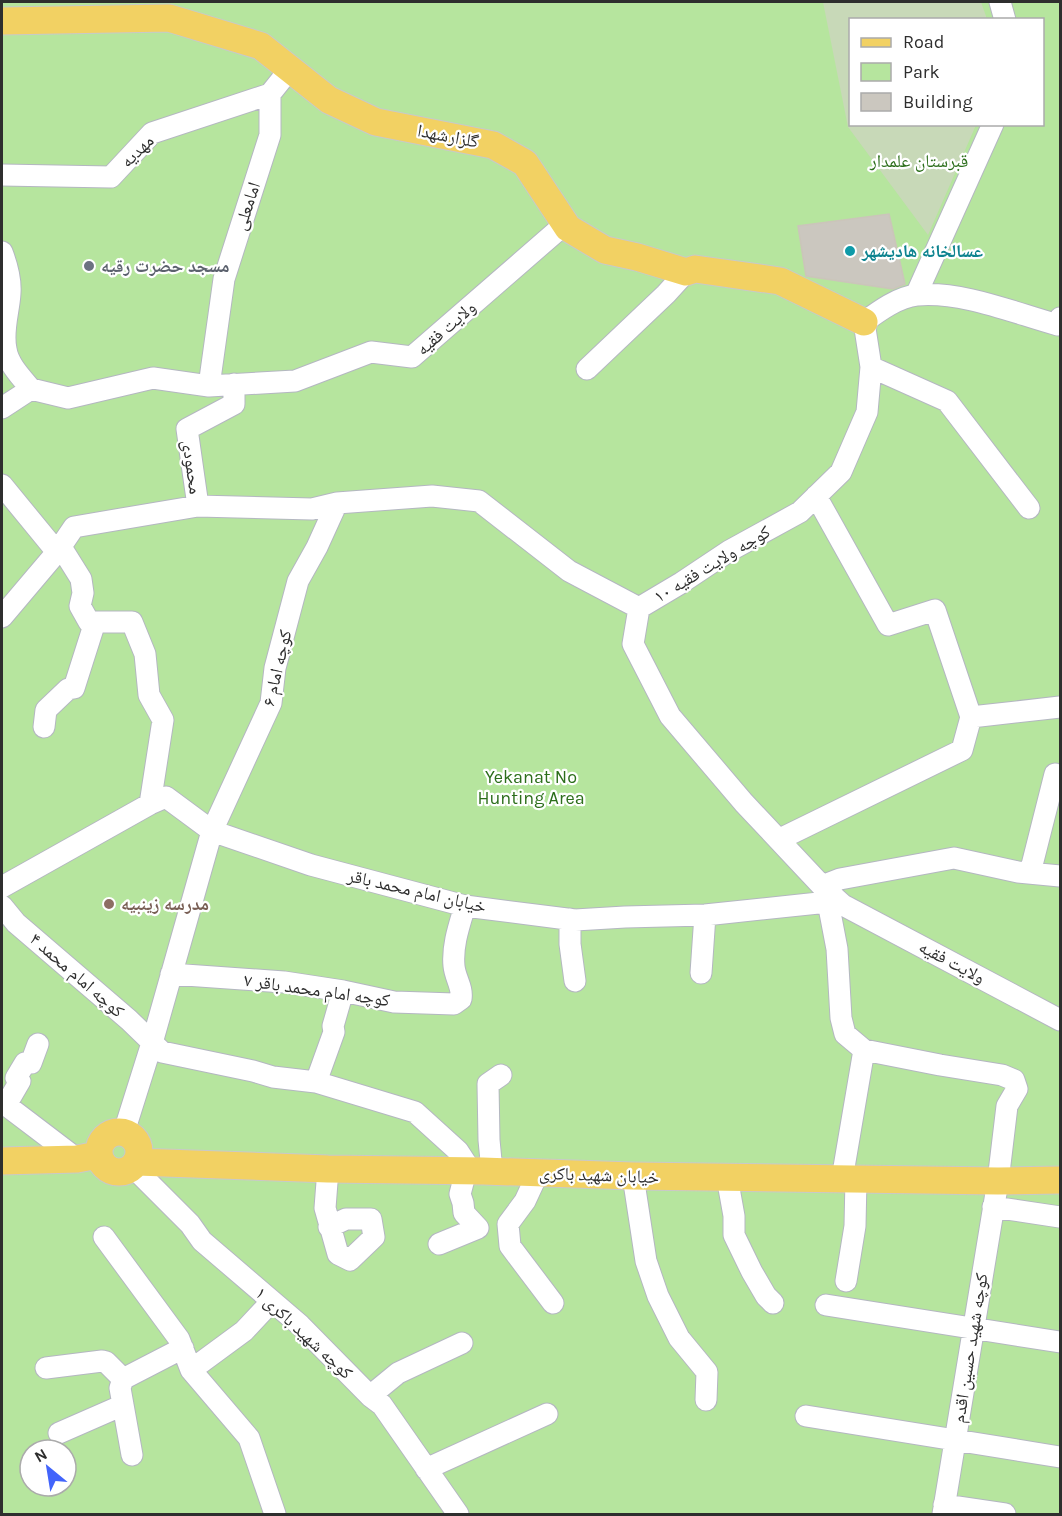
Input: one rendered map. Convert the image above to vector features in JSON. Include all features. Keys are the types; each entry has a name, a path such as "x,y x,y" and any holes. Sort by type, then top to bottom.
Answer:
{"main road":[{"name":"گلزارشهدا","path":"2,21 169,18 261,46 329,100 376,123 493,145 525,163 568,228 605,250 638,257 686,272 695,269 780,282 864,322"},
{"path":"2,1161 88,1157 112,1171 123,1172 135,1164 139,1153 138,1144 132,1136 116,1131 102,1139 99,1147 88,1157"},
{"name":"خیابان شهید باکری","path":"135,1164 849,1179 995,1194 1060,1180"}],"street":[{"path":"1000,2 1004,18"},
{"path":"270,94 290,69"},
{"name":"مهدیه","path":"2,175 111,177 152,133 270,94"},
{"name":"امامعلی","path":"209,386 224,279 270,135 270,94"},
{"path":"916,295 992,126"},
{"name":"ولایت فقیه","path":"31,389 68,398 153,378 209,386 295,381 371,352 412,357 565,224"},
{"path":"2,252 8,267 11,291 5,328 6,350 9,360 31,389 2,408"},
{"path":"587,369 686,272"},
{"path":"864,322 888,305 916,295 960,297 1060,324"},
{"name":"کوچه ولایت فقیه ۱۰","path":"831,897 780,839 744,803 670,716 633,644 639,608 729,551 800,512 841,472 867,412 871,367 864,322"},
{"path":"871,367 947,401 1029,508"},
{"name":"محمودی","path":"198,506 187,429 234,404 234,384"},
{"path":"2,485 59,549 81,579 83,593 80,606 89,622 132,622 145,654 149,695 163,720 150,804 2,887"},
{"path":"2,617 59,549 74,527 198,506 312,509 337,503 432,496 479,501 569,571 639,608"},
{"path":"780,839 962,750 971,717 935,610 888,625 816,496"},
{"name":"کوچه امام ۶","path":"124,1132 152,1043 212,831 271,703 275,668 298,581 337,503"},
{"path":"44,728 46,710 68,688 74,688 95,622"},
{"path":"971,717 1060,707"},
{"path":"1030,873 1055,774"},
{"name":"خیابان امام محمد باقر","path":"150,804 166,797 212,831 311,865 465,906 570,919 705,915 831,897 840,879 954,858 1018,872 1060,876"},
{"path":"831,897 841,1018 845,1034 864,1050 849,1179 855,1226 846,1281"},
{"name":"ولایت فقیه","path":"831,897 1060,1020"},
{"name":"کوچه امام محمد ۴","path":"2,906 16,923 129,1020 162,1052 273,1077 316,1082 415,1112 458,1151 476,1171"},
{"name":"کوچه امام محمد باقر ۷","path":"171,974 284,982 344,991 394,1002 454,1004 461,999 462,993 454,967 456,936 465,906"},
{"path":"701,973 705,915"},
{"path":"570,919 570,944 575,981"},
{"path":"316,1082 334,1032 333,1026 344,991"},
{"path":"38,1044 31,1063 25,1064 16,1078 20,1081 6,1105 88,1157"},
{"name":"کوچه شهید حسین اقدم","path":"864,1050 1002,1075 1014,1080 1017,1089 1007,1106 944,1510"},
{"path":"439,1244 478,1228 464,1213 460,1194 476,1171 489,1140 488,1084 501,1075"},
{"name":"کوچه شهید باکری ۱","path":"135,1164 190,1224 202,1241 300,1325 382,1406 458,1515"},
{"path":"328,1169 325,1208 329,1227"},
{"path":"538,1173 525,1201 508,1224 510,1246 553,1303"},
{"path":"633,1176 646,1261 658,1296 680,1338 707,1372 706,1400"},
{"path":"727,1178 734,1216 734,1235 752,1272 766,1296 773,1303"},
{"path":"995,1194 1060,1217"},
{"path":"104,1237 179,1339 191,1370 249,1438 275,1515"},
{"path":"191,1370 244,1331 272,1301"},
{"path":"826,1305 1060,1342"},
{"path":"370,1396 398,1373 462,1343"},
{"path":"132,1455 120,1388 123,1379 183,1348"},
{"path":"46,1368 102,1360 123,1379"},
{"path":"59,1434 123,1405"},
{"path":"426,1469 547,1414"},
{"path":"806,1416 1060,1457"},
{"path":"944,1510 1005,1515"}],"green space":[{"name":"Yekanat No Hunting Area","path":"2,2 1060,2 1060,1514 2,1514"},
{"name":"قبرستان علمدار","path":"823,2 981,2 987,18 849,18 849,126 976,126 928,235 848,127"}],"building":[{"name":"عسالخانه هادیشهر","path":"889,214 905,284 893,289 806,276 798,226"}],"place":[{"name":"عسالخانه هادیشهر","path":"850,251"},
{"name":"مسجد حضرت رقیه","path":"89,266"},
{"name":"مدرسه زینبیه","path":"109,904"}]}
